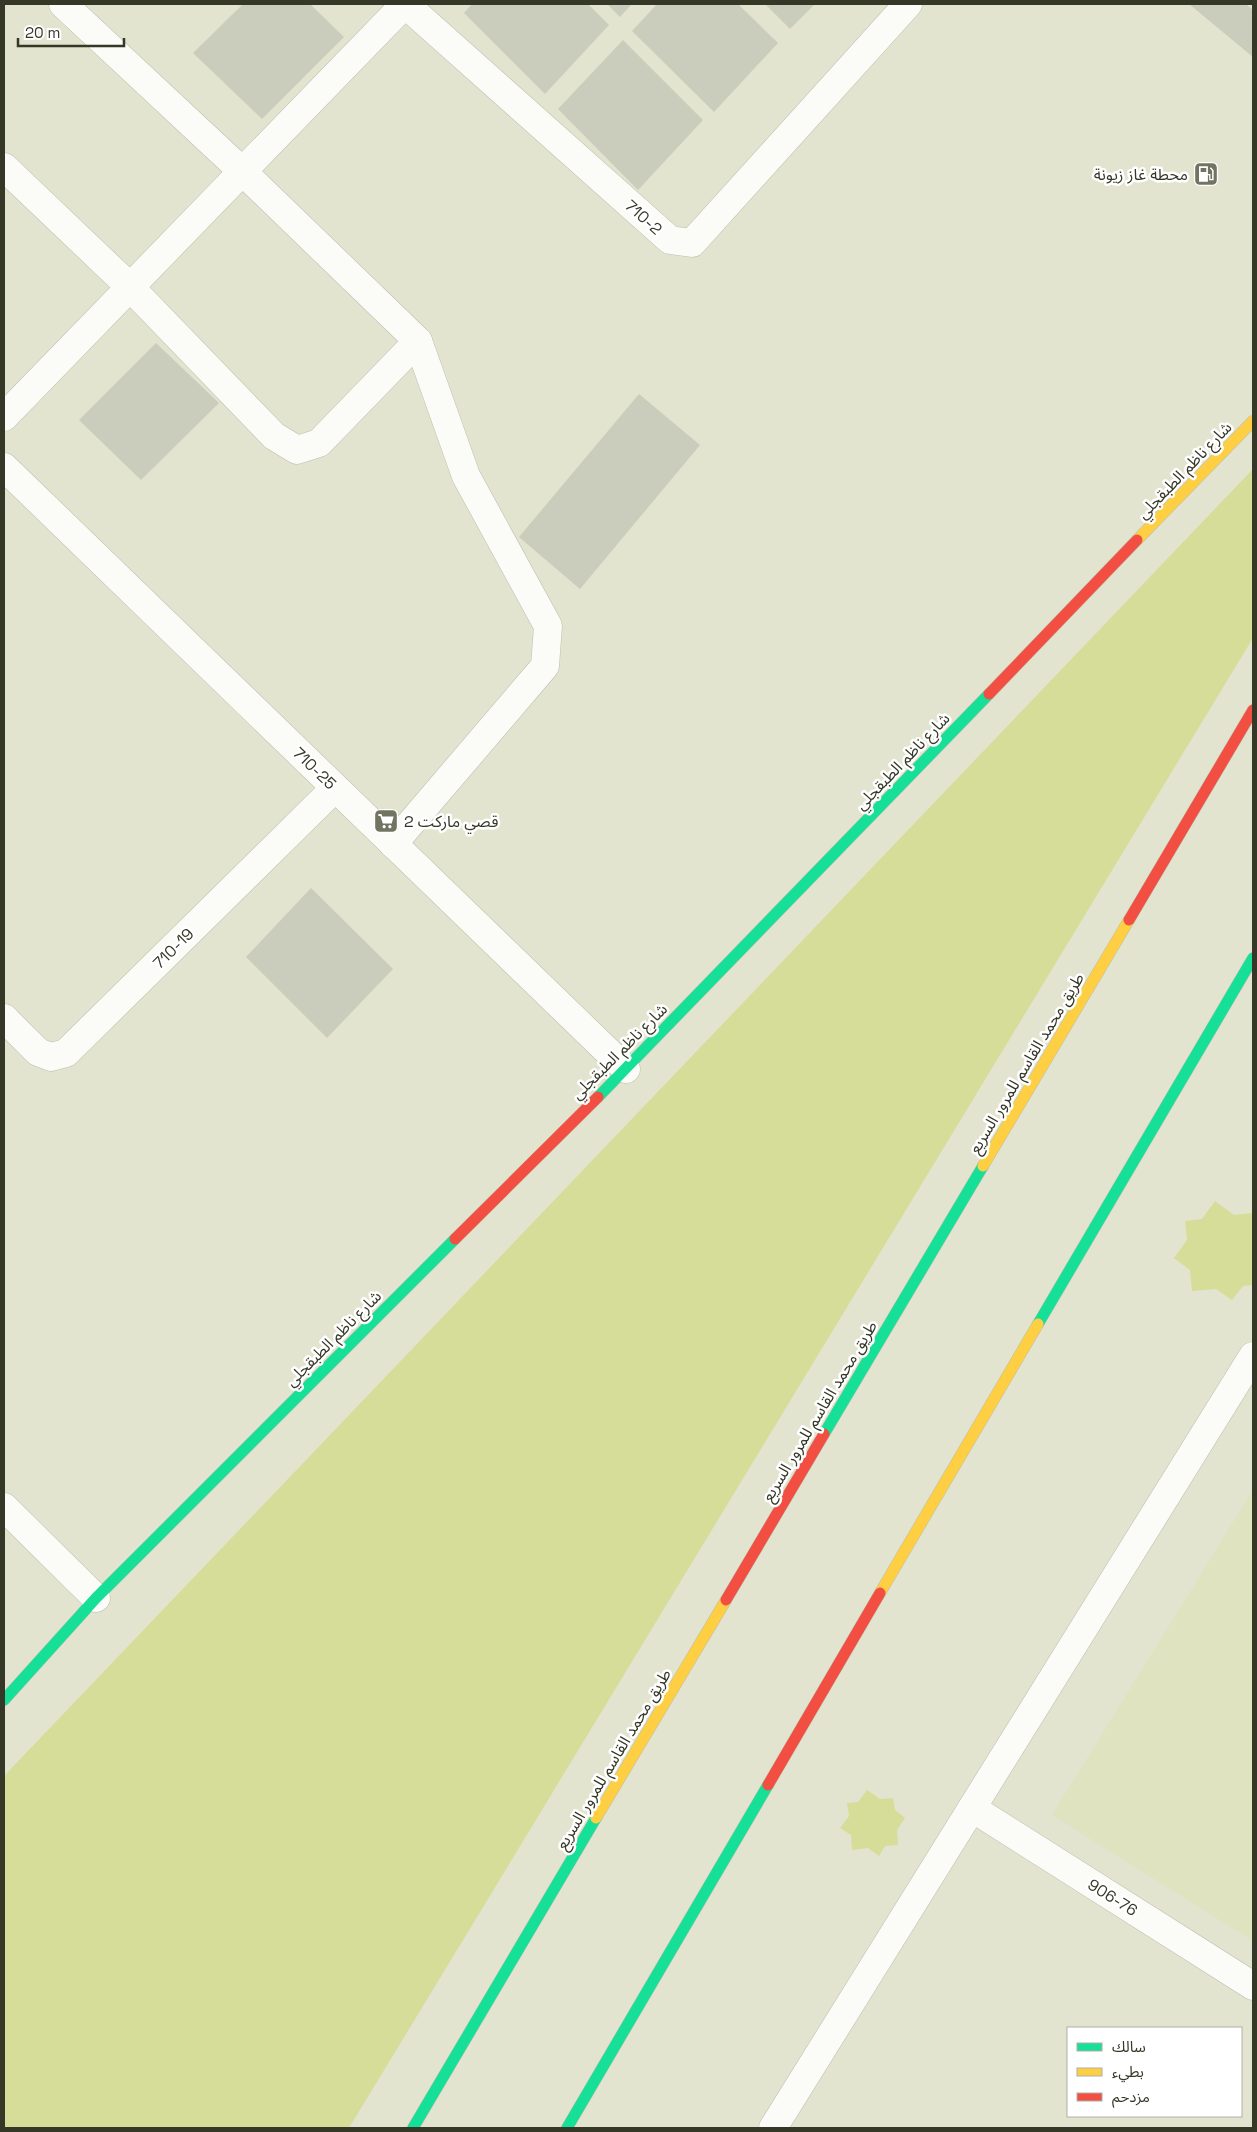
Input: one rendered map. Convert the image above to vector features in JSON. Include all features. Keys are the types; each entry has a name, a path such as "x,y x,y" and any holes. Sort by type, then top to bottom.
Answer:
{"main road":[{"name":"شارع ناظم الطبقجلي","path":"4,1700 96,1598 626,1069 1253,420"},
{"name":"طريق محمد القاسم للمرور السريع","path":"413,2128 1253,710"},
{"path":"567,2128 1253,958"}],"street":[{"path":"63,4 242,171 418,341 466,476 548,626 544,666 392,844"},
{"path":"4,417 405,4"},
{"name":"710-2","path":"405,4 670,240 692,244 908,4"},
{"path":"4,167 130,287 274,436 297,450 320,444 418,341"},
{"name":"710-25","path":"4,467 626,1069"},
{"name":"710-19","path":"4,1018 38,1052 51,1057 66,1053 335,788"},
{"path":"773,2128 972,1808 1250,1368"},
{"path":"4,1507 96,1598"},
{"name":"906-76","path":"972,1808 1253,1986"}],"shaded area":[{"path":"1253,1490 1253,1941 1052,1815"}],"green space":[{"path":"1253,469 1253,638 349,2128 4,2128 4,1776"},
{"path":"1215,1201 1234,1215 1253,1213 1253,1285 1243,1286 1232,1300 1216,1289 1192,1291 1190,1270 1174,1258 1187,1240 1185,1221 1202,1219"},
{"path":"867,1790 880,1799 893,1798 895,1810 905,1818 897,1830 898,1845 885,1846 879,1856 868,1848 852,1850 851,1835 840,1828 849,1816 847,1803 858,1802"}],"building":[{"path":"243,4 310,4 344,37 262,119 193,53"},
{"path":"472,4 588,4 609,25 545,94 464,13"},
{"path":"607,4 632,4 620,17"},
{"path":"657,4 738,4 778,43 714,112 632,31"},
{"path":"765,4 815,4 790,29"},
{"path":"1189,4 1246,4 1253,10 1253,57"},
{"path":"623,40 703,120 638,190 558,109"},
{"path":"156,343 219,403 141,480 79,420"},
{"path":"639,394 700,445 580,589 519,537"},
{"path":"311,888 393,969 327,1038 246,957"}],"traffic: fast":[{"path":"598,1097 989,694"},
{"path":"1038,1324 1253,958"},
{"path":"824,1434 983,1166"},
{"path":"4,1700 96,1598 455,1239"},
{"path":"567,2128 768,1785"},
{"path":"413,2128 596,1818"}],"traffic: slow":[{"path":"1137,540 1253,421"},
{"path":"983,1166 1129,920"},
{"path":"880,1593 1038,1324"},
{"path":"596,1818 726,1600"}],"traffic: jam":[{"path":"989,694 1137,540"},
{"path":"1129,920 1253,710"},
{"path":"455,1239 598,1097"},
{"path":"726,1600 824,1434"},
{"path":"768,1785 880,1593"}],"place":[{"name":"محطة غاز زيونة","path":"1206,174"},
{"name":"قصي ماركت 2","path":"386,821"}]}
